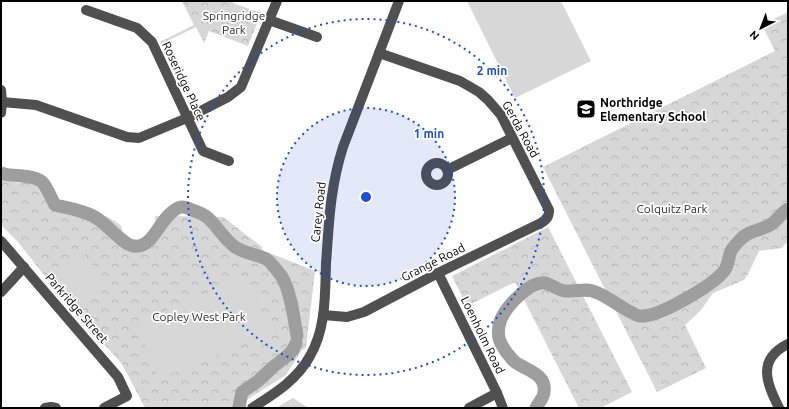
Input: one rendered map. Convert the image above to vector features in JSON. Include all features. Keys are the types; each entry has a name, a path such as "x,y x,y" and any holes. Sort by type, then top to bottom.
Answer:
{"street":[{"path":"2,102 36,105 127,136 139,138 187,118 228,97 240,87 277,1"},
{"name":"Carey Road","path":"252,408 288,384 304,366 315,348 323,315 330,213 334,181 343,147 399,1"},
{"name":"Roseridge Place","path":"86,10 137,28 152,42 202,151 229,161"},
{"path":"269,20 317,37"},
{"name":"Gerda Road","path":"379,53 460,81 470,86 488,100 501,115 549,210 549,216"},
{"path":"1,90 1,113"},
{"path":"447,170 512,138"},
{"name":"Grange Road","path":"323,315 347,317 364,312 438,273 541,223 549,216"},
{"name":"Parkridge Street","path":"1,241 118,377 127,396 104,408"},
{"path":"1,292 24,267"},
{"name":"Loenholm Road","path":"438,273 503,408"},
{"path":"779,408 769,388 766,373 772,357 776,352 788,344"},
{"path":"469,408 497,393"},
{"path":"45,408 56,408"}],"green space":[{"name":"Springridge Park","path":"182,1 234,1 233,3 261,13 248,46 209,31 204,43 196,27 161,44 160,42 194,25"},
{"path":"467,1 561,1 591,61 515,98"},
{"name":"Colquitz Park","path":"788,12 788,241 782,248 759,251 744,280 713,293 701,310 685,325 706,368 657,392 543,167 775,51 762,25"},
{"name":"Copley West Park","path":"1,177 17,183 38,182 43,186 50,201 56,207 73,206 103,215 119,224 125,234 140,243 146,241 156,228 155,216 223,217 262,247 262,250 315,271 306,348 302,350 286,375 234,408 145,408 122,364 62,298 18,242 1,225"},
{"path":"548,227 632,392 601,408 579,408 515,282 467,306 452,276"},
{"path":"83,253 109,285 79,309 54,277"},
{"path":"247,276 271,332 159,379 136,323"},
{"path":"293,398 309,408 276,408"}],"waterway":[{"path":"1,173 40,180 55,205 93,216 129,245 141,246 147,243 171,212 178,208 187,208 203,214 235,247 266,259 279,273 288,290 297,336"},
{"path":"536,408 544,394 544,386 542,381 535,373 513,360 507,353 498,334 500,320 505,312 514,300 526,290 539,283 545,283 565,291 590,290 602,295 636,315 648,315 659,312 685,300 718,277 727,266 734,246 744,236 770,225 788,209"},
{"path":"239,407 242,392 258,381 287,356 293,350 296,343"}],"place":[{"name":"Northridge Elementary School","path":"586,109"}]}
